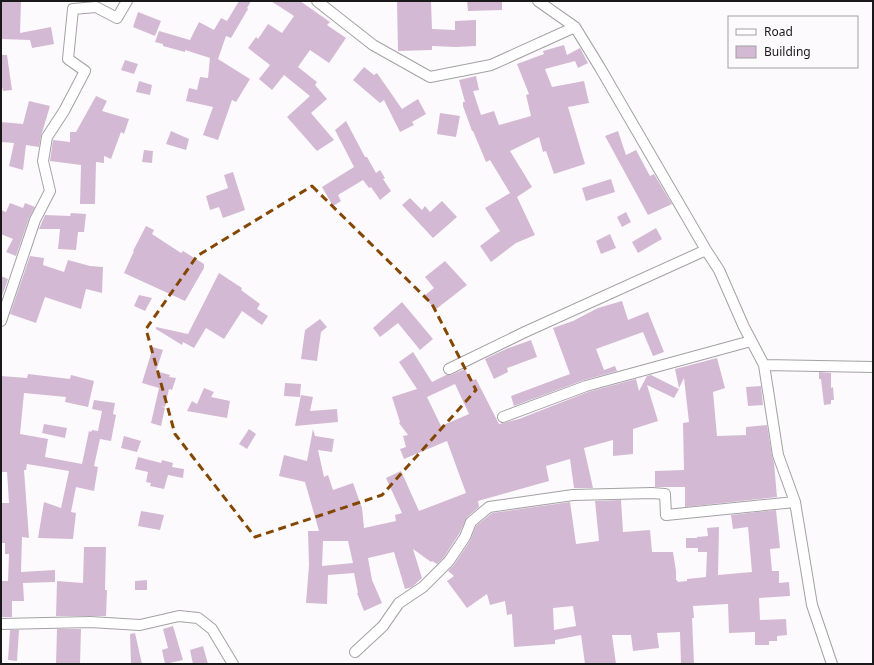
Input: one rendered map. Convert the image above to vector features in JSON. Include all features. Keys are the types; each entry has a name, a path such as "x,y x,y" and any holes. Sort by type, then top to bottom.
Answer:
{"street":[{"path":"1,321 35,220 50,191 43,161 48,137 64,111 85,71 68,59 73,10 96,7 116,18 127,1"},
{"path":"317,1 373,45 430,77 491,65 575,27"},
{"path":"538,1 575,27 719,270 751,341 764,365 778,455 795,502 812,605 832,664"},
{"path":"449,369 526,332 706,250"},
{"path":"502,417 586,386 751,341"},
{"path":"764,365 873,367"},
{"path":"356,652 382,626 399,603 423,587 449,560 465,537 471,522 489,507 573,495 644,493 665,494 666,515 795,502"},
{"path":"1,624 90,622 140,625 179,616 198,618 212,629 233,664"}],"highlighted area":[{"path":"312,186 432,304 476,390 382,495 255,537 175,434 146,329 197,256"}],"building":[{"path":"1,1 21,1 20,33 51,27 54,44 32,48 30,40 1,39"},
{"path":"239,1 251,1 231,38 226,36 218,59 250,79 236,102 232,100 218,140 203,135 213,107 186,101 189,88 197,90 200,77 208,78 210,58 185,50 185,52 163,46 163,44 155,42 159,31 190,40 199,22 214,30 221,18 227,21"},
{"path":"271,1 300,1 330,22 327,25 346,38 329,63 310,50 298,67 317,82 315,85 327,99 311,113 334,140 317,151 287,117 310,96 284,75 272,90 259,79 270,65 248,48 256,37 258,39 268,24 282,33 294,16"},
{"path":"397,1 431,1 432,29 455,30 455,21 476,20 476,46 432,46 432,50 398,51"},
{"path":"467,1 502,1 502,10 468,11"},
{"path":"138,12 161,21 155,36 133,27"},
{"path":"564,45 567,55 580,48 588,63 578,68 575,61 545,69 552,87 584,81 589,103 568,107 585,164 554,174 546,151 543,152 539,137 510,151 532,187 517,197 535,235 516,243 491,262 480,246 500,231 485,208 510,193 490,160 486,162 472,131 463,106 463,102 465,102 459,80 476,76 479,90 473,91 481,115 494,111 499,125 531,116 526,95 529,94 517,64 544,54 543,51"},
{"path":"1,55 7,55 12,90 3,91 1,82"},
{"path":"125,60 138,64 134,74 121,70"},
{"path":"364,67 374,75 377,73 402,109 418,99 426,114 412,122 414,125 400,132 384,100 380,103 353,80"},
{"path":"139,81 152,85 150,95 136,92"},
{"path":"96,96 107,101 102,111 129,119 124,134 121,132 111,159 104,156 104,163 96,162 95,204 80,204 81,165 50,161 53,140 70,142 70,132 76,132"},
{"path":"29,101 50,106 39,147 26,145 23,170 9,166 14,143 1,142 1,122 23,124"},
{"path":"440,113 460,116 456,137 437,134"},
{"path":"346,121 365,157 367,157 376,173 380,170 385,178 383,179 391,191 380,200 371,187 369,188 363,180 338,195 341,201 333,206 322,187 354,167 335,130"},
{"path":"171,131 189,139 186,150 166,144"},
{"path":"618,131 626,155 636,150 650,176 654,174 672,204 648,215 605,136"},
{"path":"144,150 153,151 152,163 142,162"},
{"path":"233,172 245,210 223,218 219,207 210,210 206,196 228,188 224,175"},
{"path":"611,179 615,192 586,201 582,188"},
{"path":"410,198 422,210 425,206 430,212 442,201 457,217 433,238 402,205"},
{"path":"10,203 23,208 25,203 35,207 29,218 16,256 6,252 13,239 1,234 1,210 6,212"},
{"path":"626,212 631,222 622,227 617,217"},
{"path":"71,213 86,214 84,232 78,232 76,250 58,249 60,229 39,229 45,215 70,216"},
{"path":"146,226 154,230 152,234 181,253 183,251 204,264 204,268 185,301 124,273"},
{"path":"656,228 662,239 638,253 632,242"},
{"path":"610,234 616,248 601,254 596,241"},
{"path":"30,256 44,258 43,265 64,272 68,260 90,266 103,267 102,293 86,289 81,309 45,297 36,323 10,314"},
{"path":"445,261 467,285 435,310 424,296 434,288 425,277"},
{"path":"219,273 242,288 241,290 260,304 257,309 268,316 262,325 242,311 224,339 206,328 194,348 183,342 182,345 156,329 156,327 188,334"},
{"path":"1,276 8,279 1,299"},
{"path":"139,295 152,298 145,311 134,306"},
{"path":"622,301 628,320 648,312 664,352 653,356 643,332 596,349 604,370 615,366 617,371 584,380 514,406 511,396 570,374 553,328 573,321 598,308"},
{"path":"402,302 433,339 420,350 398,323 380,337 373,328"},
{"path":"320,319 327,327 321,332 317,361 301,359 305,330"},
{"path":"531,340 537,357 507,368 508,372 494,379 485,359 506,349"},
{"path":"153,347 163,350 156,371 170,375 169,377 176,378 172,390 169,389 165,407 161,406 165,408 161,426 151,423 159,388 142,383"},
{"path":"413,352 432,382 446,375 451,375 465,369 471,381 476,379 499,424 519,419 588,392 636,379 639,391 647,376 651,375 679,389 674,398 647,385 658,421 633,429 633,454 613,456 613,440 584,448 593,488 574,488 570,459 546,466 549,481 478,501 479,507 467,517 459,534 444,557 437,564 432,561 431,562 413,549 422,578 412,587 405,589 394,552 368,558 372,580 382,603 364,611 357,593 354,573 328,575 327,604 306,603 309,565 308,531 319,531 305,482 279,476 284,455 307,461 313,429 315,436 334,439 332,452 318,450 324,477 328,475 333,490 353,483 362,508 364,528 396,521 395,515 402,513 386,478 401,471 419,511 466,493 447,441 404,459 400,449 406,447 403,436 408,435 399,423 400,422 392,397 417,389 399,362","holes":["455,384 469,414 441,426 427,397","323,541 348,541 353,563 322,566"]},
{"path":"717,358 725,388 713,392 717,436 746,435 746,427 767,425 774,463 777,497 685,507 685,487 655,487 655,471 684,470 683,423 689,422 684,378 679,388 675,369"},
{"path":"819,372 831,373 831,388 833,387 834,400 831,400 831,404 824,405"},
{"path":"28,374 70,379 71,375 94,381 88,407 65,402 66,397 24,393 20,434 48,439 45,457 82,464 89,431 98,431 102,411 92,409 94,400 115,403 113,414 116,415 111,441 100,439 94,466 98,467 94,491 76,487 71,512 76,513 73,539 38,538 44,502 61,508 69,471 27,464 26,470 24,470 29,538 22,537 21,572 55,570 55,582 23,583 24,601 12,601 12,617 1,617 2,581 8,581 9,554 5,554 5,543 1,543 1,503 9,503 7,472 1,472 1,376 27,378"},
{"path":"285,383 301,384 300,397 284,396"},
{"path":"761,386 763,405 748,406 746,387"},
{"path":"204,388 214,392 211,397 230,401 227,418 187,411 192,401 197,404"},
{"path":"301,395 313,397 310,411 337,409 338,422 295,426"},
{"path":"44,424 67,428 65,438 42,433"},
{"path":"249,429 256,434 247,449 239,444"},
{"path":"124,436 141,441 137,452 121,448"},
{"path":"138,457 161,463 162,460 173,463 172,467 184,469 183,478 168,475 164,489 150,486 151,483 146,482 148,472 135,469"},
{"path":"621,500 623,532 650,530 652,552 673,552 676,580 678,582 687,581 687,579 706,577 707,552 698,552 698,548 686,548 686,538 708,536 707,528 719,527 718,575 752,572 748,527 733,529 731,515 776,510 780,548 770,549 772,571 779,571 779,583 789,582 790,596 759,598 760,620 786,619 787,635 777,636 777,641 769,641 769,645 755,645 755,632 729,633 728,604 693,606 694,618 692,618 694,664 681,664 680,632 657,633 659,648 633,651 631,635 612,635 616,664 585,664 581,635 555,640 555,644 514,647 512,614 507,615 505,601 490,605 487,594 467,608 447,581 454,576 448,571 454,565 470,541 476,526 492,513 570,502 576,544 599,541 595,501","holes":["573,606 576,626 554,630 553,608"]},
{"path":"141,511 164,515 160,530 138,526"},
{"path":"84,547 106,547 106,616 56,616 57,581 83,583"},
{"path":"147,580 147,590 135,590 135,581"},
{"path":"173,626 183,660 165,664 162,650 168,648 163,629"},
{"path":"57,629 81,629 80,664 56,664"},
{"path":"10,630 19,630 17,661 8,660"},
{"path":"135,633 142,664 131,664 130,634"},
{"path":"203,646 208,664 193,664 190,650"}]}
